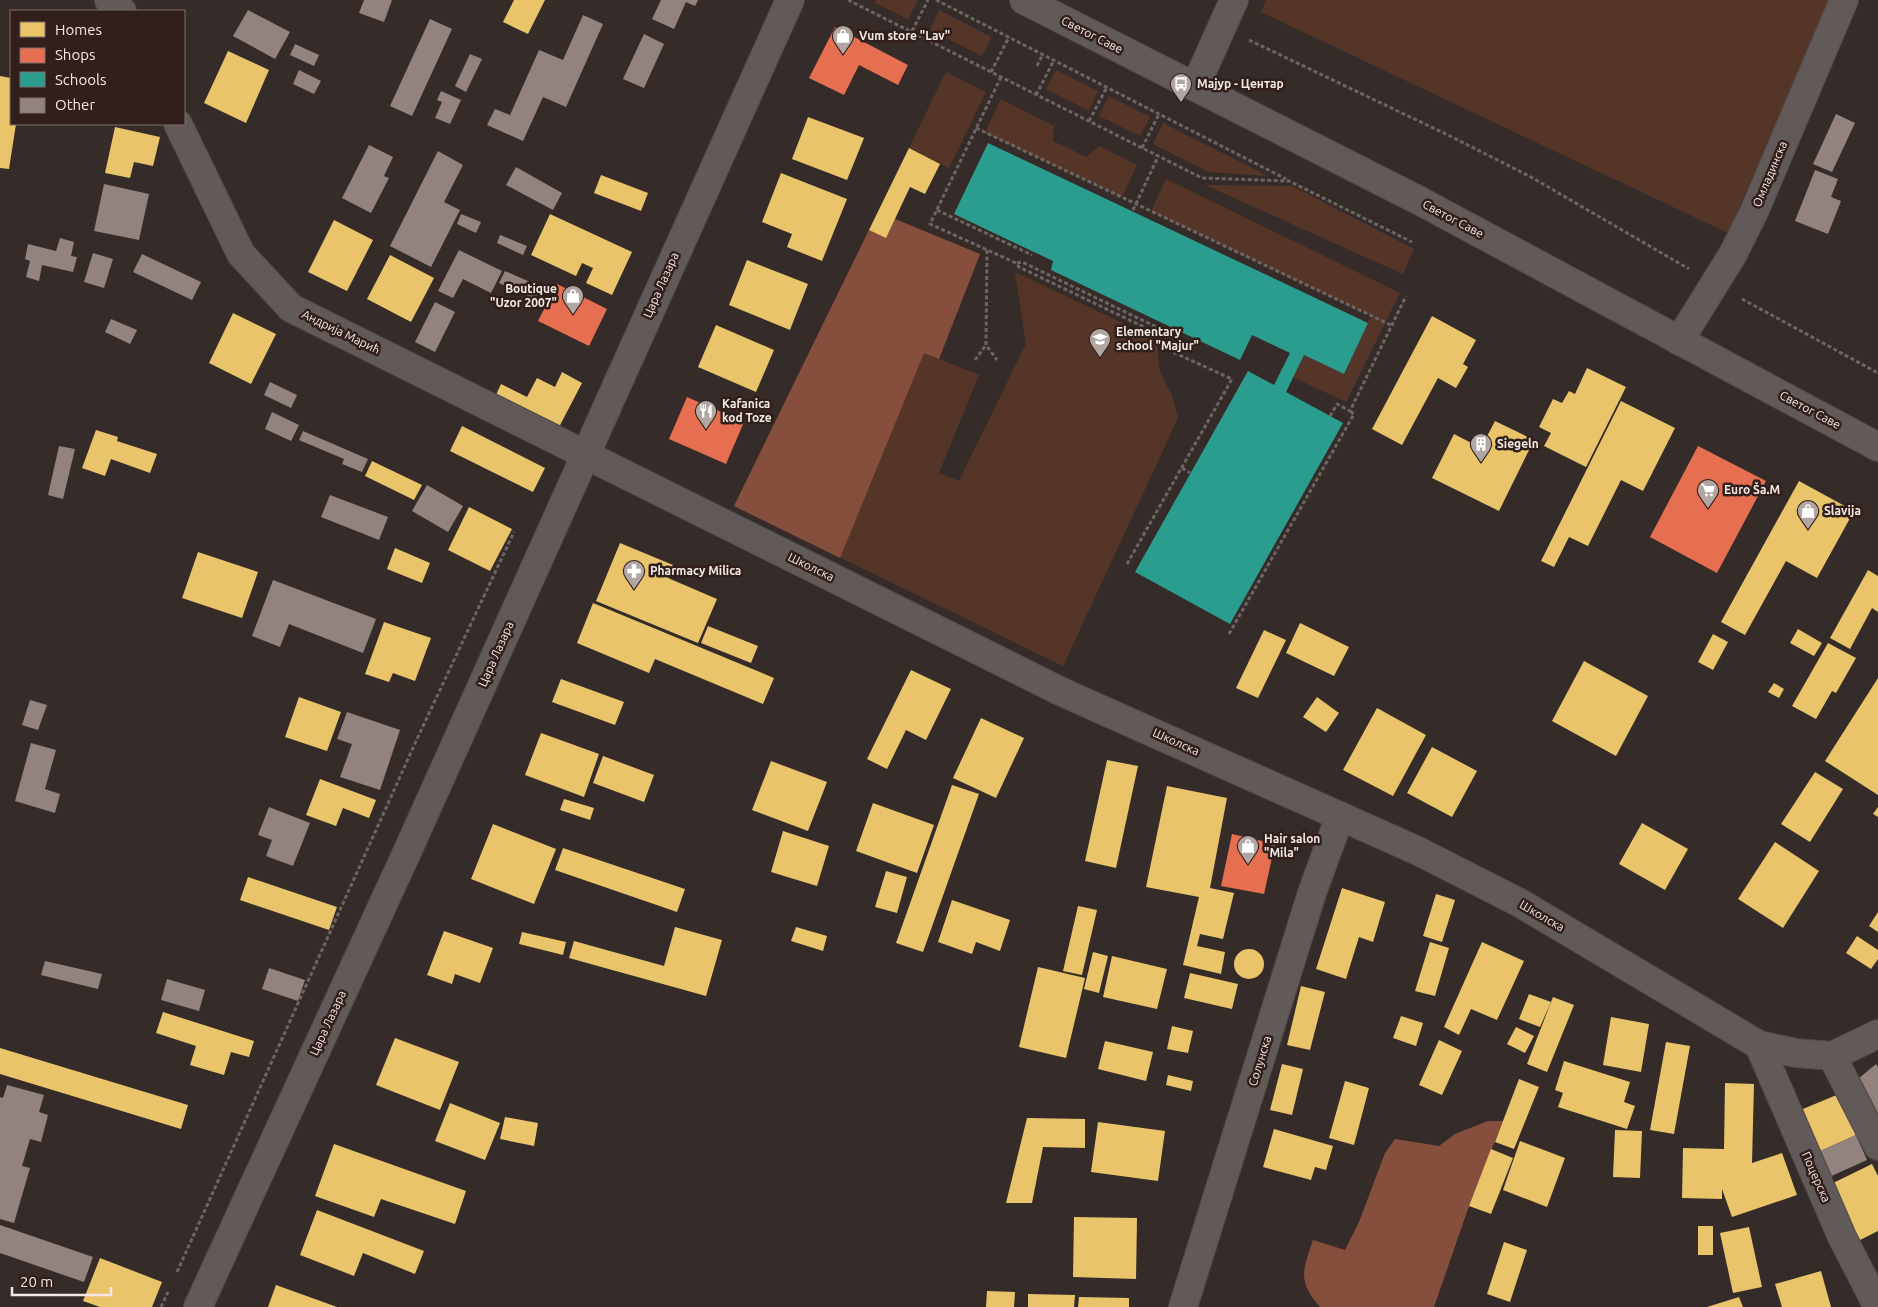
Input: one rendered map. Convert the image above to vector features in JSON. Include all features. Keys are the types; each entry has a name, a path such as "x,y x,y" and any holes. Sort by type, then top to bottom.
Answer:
{"street":[{"path":"109,0 121,10"},
{"name":"Цара Лазара","path":"198,1307 408,850 790,0"},
{"name":"Светог Саве","path":"1024,0 1420,201 1878,447"},
{"path":"1196,87 1234,0"},
{"name":"Омладинска","path":"1680,341 1733,254 1754,212 1844,0"},
{"name":"Андрија Марић","path":"178,125 241,254 292,308 585,454"},
{"name":"Школска","path":"585,454 1062,692 1418,851 1520,903 1759,1044 1796,1053 1832,1056"},
{"name":"Солунска","path":"1183,1307 1312,893 1340,816"},
{"path":"1878,1034 1832,1056 1878,1146"},
{"name":"Поцерска","path":"1759,1044 1842,1237 1878,1307"}],"path":[{"path":"848,0 1202,178 1289,181"},
{"path":"912,31 928,0"},
{"path":"936,0 1412,242"},
{"path":"1222,27 1448,135 1531,177 1696,273"},
{"path":"991,72 1009,37"},
{"path":"1037,66 1043,54"},
{"path":"1036,95 1054,60"},
{"path":"1001,77 930,224 1016,263 1019,267 1171,340"},
{"path":"1089,121 1107,87"},
{"path":"1142,148 1159,114"},
{"path":"976,128 1391,325"},
{"path":"1133,210 1158,156"},
{"path":"937,210 1032,255"},
{"path":"987,250 986,345 996,360"},
{"path":"1016,263 1022,262 1174,335"},
{"path":"1350,411 1406,296"},
{"path":"1740,298 1878,373"},
{"path":"1127,564 1232,379 1166,349 1176,330"},
{"path":"975,360 986,345"},
{"path":"1229,634 1289,523 1354,414 1337,404 1330,416"},
{"path":"1182,468 1190,473"},
{"path":"176,1274 409,756 516,527"},
{"path":"161,1307 169,1290"}],"shaded area":[{"path":"876,0 918,0 908,19 875,3"},
{"path":"1266,0 1830,0 1728,233 1261,12"},
{"path":"939,10 991,37 982,56 930,30"},
{"path":"1056,70 1098,91 1089,111 1046,89"},
{"path":"946,72 986,92 949,168 909,148"},
{"path":"1109,96 1150,117 1140,136 1099,116"},
{"path":"1001,99 1054,126 1053,141 1086,157 1099,146 1137,165 1122,197 985,133"},
{"path":"1163,123 1268,176 1209,172 1153,144"},
{"path":"1166,179 1400,293 1346,402 1293,377 1304,355 1344,374 1371,316 1151,211"},
{"path":"1205,185 1292,186 1414,249 1403,274"},
{"path":"895,219 980,254 939,359 979,375 939,473 959,481 1026,344 1015,272 1156,339 1160,371 1172,396 1178,418 1063,666 734,506 869,230 886,237"},
{"path":"895,219 980,254 939,359 924,353 840,558 734,506 869,230 886,237"},
{"path":"1488,1121 1503,1121 1469,1206 1434,1307 1320,1307 1308,1290 1304,1275 1313,1240 1345,1250 1359,1222 1385,1153 1395,1139 1439,1146 1455,1134"}],"building: Homes":[{"path":"514,0 545,0 528,34 503,22"},
{"path":"228,51 269,70 246,123 204,103"},
{"path":"0,76 10,78 10,125 16,125 9,169 0,168"},
{"path":"808,117 864,138 847,180 792,159"},
{"path":"115,127 160,137 153,166 134,162 130,178 105,173"},
{"path":"909,148 940,164 925,194 910,187 886,238 869,230"},
{"path":"781,173 847,199 822,261 787,247 792,234 762,222"},
{"path":"601,175 648,193 641,211 594,193"},
{"path":"550,214 632,252 612,295 586,283 593,268 582,263 576,276 531,255"},
{"path":"334,220 373,240 347,291 308,272"},
{"path":"390,255 434,278 411,322 367,299"},
{"path":"747,260 808,284 790,330 729,305"},
{"path":"233,313 276,334 251,384 209,363"},
{"path":"1432,316 1476,340 1463,364 1468,367 1456,388 1438,378 1402,445 1372,429"},
{"path":"716,325 774,350 756,392 698,367"},
{"path":"1587,368 1626,387 1586,467 1544,446 1551,433 1539,427 1553,399 1562,403 1569,391 1575,394"},
{"path":"562,372 582,383 557,431 494,399 501,384 527,397 537,378 555,387"},
{"path":"1621,401 1675,428 1643,491 1621,480 1588,546 1569,537 1554,567 1541,561"},
{"name":"Siegeln","path":"1495,421 1534,440 1499,511 1432,478 1454,434 1481,448"},
{"path":"462,426 545,468 533,492 450,451"},
{"path":"96,430 118,437 117,441 157,454 150,473 111,459 105,476 82,468"},
{"path":"372,461 422,485 414,500 365,476"},
{"path":"1799,481 1854,511 1817,578 1786,561 1745,635 1721,622"},
{"path":"469,507 512,529 490,571 448,550"},
{"path":"620,543 673,565 668,578 717,599 698,643 596,601"},
{"path":"395,548 430,563 422,583 387,569"},
{"path":"198,552 258,572 242,618 182,598"},
{"path":"1868,570 1878,576 1878,612 1872,608 1850,649 1830,638"},
{"path":"593,603 774,678 763,704 655,659 649,673 577,643"},
{"path":"384,622 431,638 415,681 393,673 389,682 365,674"},
{"path":"1300,623 1349,647 1334,676 1286,653"},
{"path":"708,626 758,646 751,663 701,643"},
{"path":"1798,629 1822,643 1814,656 1790,643"},
{"path":"1264,630 1286,640 1258,698 1236,688"},
{"path":"1713,634 1728,642 1713,670 1698,662"},
{"path":"1828,643 1856,658 1836,693 1832,691 1816,719 1792,706"},
{"path":"1584,661 1648,696 1616,756 1552,721"},
{"path":"911,670 951,689 926,740 906,730 887,769 867,759"},
{"path":"1878,678 1878,795 1825,761"},
{"path":"561,679 624,702 615,725 552,702"},
{"path":"1774,683 1784,689 1779,698 1768,692"},
{"path":"299,697 341,712 327,751 285,737"},
{"path":"1317,697 1339,713 1326,732 1303,717"},
{"path":"1377,708 1426,735 1393,796 1343,770"},
{"path":"981,718 1024,738 996,798 953,778"},
{"path":"541,733 599,754 584,797 525,775"},
{"path":"1432,747 1477,771 1452,817 1407,793"},
{"path":"603,756 654,775 644,802 593,783"},
{"path":"1107,760 1138,766 1116,868 1085,861"},
{"path":"771,761 827,782 808,831 752,810"},
{"path":"1815,772 1843,789 1810,842 1781,824"},
{"path":"320,779 376,800 369,818 343,808 336,826 306,815"},
{"path":"952,785 979,794 923,952 896,943"},
{"path":"1167,786 1227,798 1210,888 1234,893 1223,939 1200,934 1197,946 1225,952 1221,974 1183,965 1199,897 1146,887"},
{"path":"564,799 594,808 590,820 560,810"},
{"path":"873,803 934,825 917,873 856,851"},
{"path":"1878,807 1878,817 1873,814"},
{"path":"1642,823 1688,849 1665,890 1619,864"},
{"path":"493,824 556,849 534,904 471,879"},
{"path":"783,831 829,846 817,886 771,872"},
{"path":"1775,842 1819,871 1783,928 1738,899"},
{"path":"563,848 685,889 677,912 555,870"},
{"path":"886,871 907,877 897,913 875,907"},
{"path":"248,877 337,907 329,930 240,900"},
{"path":"1342,888 1385,902 1373,942 1359,937 1346,979 1316,969"},
{"path":"1436,894 1455,900 1442,942 1423,936"},
{"path":"952,900 1010,920 1000,951 976,942 972,954 938,942"},
{"path":"1078,906 1097,910 1082,975 1063,971"},
{"path":"1878,912 1878,932 1869,926"},
{"path":"675,927 722,940 706,996 569,958 574,941 664,966"},
{"path":"796,927 827,936 823,951 791,941"},
{"path":"444,931 493,948 480,983 455,974 452,984 427,975"},
{"path":"522,932 566,942 563,955 519,944"},
{"path":"1857,936 1878,950 1878,959 1871,969 1846,953"},
{"path":"1430,942 1449,948 1435,996 1415,991"},
{"path":"1482,942 1524,961 1497,1020 1471,1009 1459,1035 1444,1027"},
{"path":"1249,949 1260,953 1264,964 1260,975 1249,979 1238,975 1234,964 1238,953"},
{"path":"1093,952 1108,956 1099,993 1084,989"},
{"path":"1112,956 1167,969 1157,1009 1103,997"},
{"path":"1038,967 1085,978 1066,1058 1019,1047"},
{"path":"1190,973 1238,984 1232,1009 1184,998"},
{"path":"1301,986 1325,992 1310,1050 1287,1045"},
{"path":"1529,994 1551,1002 1540,1027 1519,1019"},
{"path":"1553,997 1574,1005 1547,1072 1527,1064"},
{"path":"163,1012 254,1041 249,1057 231,1052 224,1075 190,1065 196,1046 156,1033"},
{"path":"1401,1016 1423,1023 1416,1046 1393,1038"},
{"path":"1611,1017 1649,1024 1641,1072 1603,1065"},
{"path":"1172,1026 1193,1031 1188,1053 1167,1049"},
{"path":"1516,1027 1534,1036 1525,1053 1507,1044"},
{"path":"395,1038 459,1062 440,1110 376,1085"},
{"path":"1439,1040 1462,1051 1442,1095 1419,1085"},
{"path":"1105,1041 1153,1052 1146,1081 1098,1069"},
{"path":"1666,1042 1690,1046 1674,1134 1650,1130"},
{"path":"0,1048 188,1105 181,1129 0,1074"},
{"path":"1564,1061 1630,1082 1624,1102 1635,1106 1627,1129 1558,1107 1563,1093 1555,1090"},
{"path":"1282,1064 1303,1069 1292,1115 1270,1110"},
{"path":"1168,1075 1193,1081 1191,1091 1166,1085"},
{"path":"1519,1079 1539,1087 1514,1149 1495,1142"},
{"path":"1345,1081 1369,1088 1354,1145 1329,1138"},
{"path":"1725,1083 1754,1084 1752,1163 1782,1153 1797,1195 1732,1217 1722,1189 1722,1199 1682,1198 1683,1148 1724,1149"},
{"path":"1839,1094 1856,1135 1816,1153 1798,1111"},
{"path":"450,1103 500,1123 485,1160 435,1141"},
{"path":"505,1117 538,1123 534,1146 500,1139"},
{"path":"1027,1118 1085,1119 1085,1148 1043,1147 1032,1203 1006,1203"},
{"path":"1098,1122 1165,1131 1158,1181 1091,1172"},
{"path":"1274,1129 1333,1146 1326,1170 1315,1167 1311,1180 1263,1167"},
{"path":"1615,1130 1642,1131 1640,1178 1613,1177"},
{"path":"1520,1141 1565,1158 1547,1207 1503,1190"},
{"path":"334,1144 466,1191 455,1224 381,1199 374,1217 315,1196"},
{"path":"1491,1149 1513,1158 1491,1214 1469,1206"},
{"path":"1872,1164 1878,1176 1878,1231 1856,1242 1829,1185"},
{"path":"317,1210 424,1251 415,1274 363,1253 354,1276 300,1255"},
{"path":"1074,1217 1137,1218 1136,1279 1073,1277"},
{"path":"1698,1226 1713,1226 1713,1255 1698,1255"},
{"path":"1749,1227 1762,1287 1733,1293 1720,1233"},
{"path":"1504,1242 1527,1250 1510,1302 1487,1294"},
{"path":"100,1258 162,1282 152,1307 100,1307 83,1301"},
{"path":"1821,1271 1831,1307 1782,1307 1775,1284"},
{"path":"276,1285 337,1307 268,1307"},
{"path":"987,1291 1015,1292 1014,1307 986,1307"},
{"path":"1028,1294 1075,1295 1074,1307 1028,1307"},
{"path":"1079,1297 1129,1298 1129,1307 1078,1307"},
{"path":"1739,1297 1743,1307 1707,1307"}],"building: Shops":[{"name":"Vum store \"Lav\"","path":"835,27 908,65 898,85 859,65 844,95 809,78"},
{"name":"Boutique \"Uzor 2007\"","path":"557,284 607,309 589,346 538,321"},
{"name":"Kafanica kod Toze","path":"687,397 744,422 726,464 669,439"},
{"name":"Euro Ša.M","path":"1698,446 1766,481 1717,573 1650,537"},
{"name":"Hair salon \"Mila\"","path":"1232,834 1275,844 1264,894 1221,886"}],"building: Schools":[{"path":"988,143 1368,323 1344,374 1304,355 1286,392 1343,423 1230,624 1135,572 1248,371 1274,385 1290,353 1252,335 1240,360 1051,270 1053,261 954,214"}],"building: Other":[{"path":"364,0 392,0 384,22 359,13"},
{"path":"661,0 698,0 695,6 686,2 674,29 652,19"},
{"path":"248,10 290,32 275,59 233,36"},
{"path":"583,15 603,24 566,107 543,97 523,141 487,125 495,109 510,115 539,50 563,60"},
{"path":"430,19 452,29 412,116 390,106"},
{"path":"644,34 664,44 644,88 623,79"},
{"path":"295,44 319,55 314,66 290,55"},
{"path":"470,54 482,59 466,92 455,86"},
{"path":"299,70 321,81 314,94 293,84"},
{"path":"441,91 461,100 450,124 435,118 442,102 437,100"},
{"path":"1836,114 1855,123 1832,172 1813,164"},
{"path":"369,145 393,157 384,176 389,178 371,213 342,198"},
{"path":"438,151 463,165 444,202 460,210 431,267 390,246"},
{"path":"516,167 562,193 553,210 506,185"},
{"path":"1815,170 1838,179 1831,197 1841,201 1828,234 1795,221"},
{"path":"104,184 149,194 139,240 94,231"},
{"path":"461,214 481,222 476,233 457,224"},
{"path":"500,235 527,246 523,255 497,243"},
{"path":"60,238 74,242 71,256 77,257 73,272 42,265 39,281 26,277 30,261 25,259 28,244 56,251"},
{"path":"459,250 502,271 491,293 463,279 453,298 438,291"},
{"path":"93,253 113,259 104,288 84,282"},
{"path":"142,254 201,282 192,300 133,272"},
{"path":"505,271 541,287 535,299 499,283"},
{"path":"435,302 455,312 435,352 415,342"},
{"path":"111,319 137,330 130,344 105,332"},
{"path":"270,382 297,395 291,408 264,395"},
{"path":"272,412 299,425 291,441 265,429"},
{"path":"303,431 368,459 362,472 342,464 344,459 299,440"},
{"path":"59,446 75,449 63,499 48,495"},
{"path":"427,485 463,506 448,532 412,511"},
{"path":"330,495 388,517 379,540 321,517"},
{"path":"273,580 376,619 363,653 289,624 280,647 252,636"},
{"path":"30,700 47,705 38,730 22,725"},
{"path":"347,712 400,730 380,790 340,777 352,744 337,739"},
{"path":"31,743 56,750 45,789 60,794 55,813 15,801"},
{"path":"269,807 310,823 293,866 266,856 272,840 258,835"},
{"path":"45,961 102,974 98,989 41,975"},
{"path":"269,968 305,980 298,1001 262,989"},
{"path":"167,979 205,990 199,1011 161,1000"},
{"path":"1876,1064 1878,1067 1878,1114 1852,1084"},
{"path":"7,1085 44,1095 39,1112 48,1115 41,1142 30,1139 22,1166 30,1168 14,1223 0,1219 0,1097 3,1098"},
{"path":"1856,1135 1867,1160 1827,1178 1816,1153"},
{"path":"0,1225 93,1257 84,1282 0,1253"}],"place":[{"name":"Vum store \"Lav\"","path":"843,55"},
{"name":"Мајур - Центар","path":"1181,103"},
{"name":"Boutique \"Uzor 2007\"","path":"573,315"},
{"name":"Elementary school \"Majur\"","path":"1100,358"},
{"name":"Kafanica kod Toze","path":"706,430"},
{"name":"Siegeln","path":"1481,463"},
{"name":"Euro Ša.M","path":"1708,509"},
{"name":"Slavija","path":"1808,530"},
{"name":"Pharmacy Milica","path":"634,590"},
{"name":"Hair salon \"Mila\"","path":"1248,865"}]}
